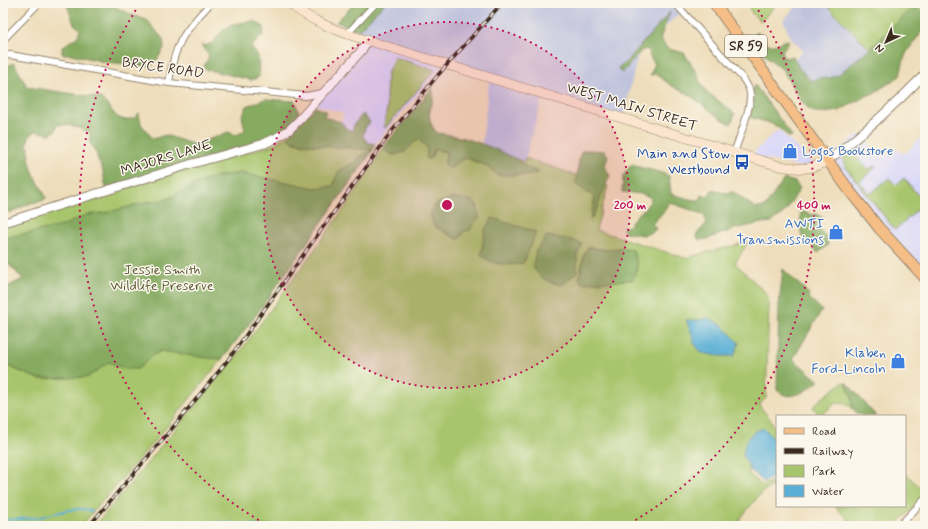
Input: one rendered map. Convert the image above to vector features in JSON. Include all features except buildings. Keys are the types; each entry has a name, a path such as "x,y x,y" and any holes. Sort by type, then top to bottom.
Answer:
{"main road":[{"name":"WEST MAIN STREET","path":"289,3 316,22 347,34 734,153 779,166 795,168 810,168 827,161"},
{"name":"SR 59","path":"714,3 827,161 865,211 925,278"}],"street":[{"path":"3,40 39,3"},
{"path":"169,83 172,62 180,39 192,23 211,3"},
{"path":"347,34 376,3"},
{"path":"675,3 744,80 749,89 749,105 734,153"},
{"name":"MAJORS LANE","path":"3,223 191,164 263,144 276,138 289,130 362,50 367,40"},
{"path":"3,50 6,56"},
{"name":"BRYCE ROAD","path":"6,56 169,83 306,96 322,93"},
{"path":"827,161 842,150 898,101 925,74"},
{"path":"899,526 925,500"}],"shaded area":[{"path":"385,3 675,3 682,11 639,51 623,118 354,36"},
{"path":"800,3 824,3 870,49 817,96 790,63 803,51 791,38 783,20"},
{"path":"368,42 442,66 375,144 369,143 363,137 365,128 355,123 352,132 347,129 341,122 344,113 314,104"},
{"path":"489,81 542,99 524,162 482,144"},
{"path":"779,130 814,166 806,168 751,156 767,139"},
{"path":"925,133 925,278 827,161 859,134 881,157 896,149 905,154"}],"green space":[{"path":"68,3 107,3 147,20 163,39 164,48 157,60 148,66 105,62 71,54 62,54 62,47 78,36 80,29 74,24 67,5"},
{"path":"355,3 385,3 359,30 336,22"},
{"path":"746,3 778,3 761,21 753,15"},
{"path":"824,3 918,3 870,49"},
{"path":"916,4 924,13 924,25 920,35 906,54 900,76 872,94 839,111 822,113 811,111 802,102 782,69 765,55 753,38 757,32 770,45 775,45 786,40 789,41 782,51 783,57 793,56 799,68 811,81 820,78 830,78 838,75 875,44"},
{"path":"670,12 660,39 668,49 684,53 699,76 698,79 706,91 735,114 731,124 720,118 687,93 671,85 657,74 650,75 655,64 650,57 648,49 642,50 622,73 618,68 626,62"},
{"path":"254,21 264,27 263,35 251,47 258,56 259,77 251,80 207,70 204,67 209,56 201,45 212,43 229,26"},
{"path":"394,57 435,70 385,128 384,125 387,108 387,74"},
{"path":"14,63 27,87 101,98 117,117 125,120 134,118 139,113 141,124 153,139 165,135 195,145 228,132 237,135 245,130 242,116 247,106 265,99 295,101 300,116 287,127 261,142 106,188 102,167 90,143 90,133 70,125 57,125 56,130 50,134 35,131 29,136 27,146 29,147 29,159 37,181 46,198 42,201 31,203 9,213 3,199 3,174 5,171 5,163 3,157 3,96 7,86 3,79 3,68"},
{"path":"755,85 792,136 788,137 775,125 749,117 754,97 753,87"},
{"path":"432,88 433,99 430,120 437,133 456,136 485,145 512,157 528,168 539,172 531,175 498,175 485,165 466,158 458,162 450,169 445,164 446,152 435,149 431,158 427,159 427,147 418,139 405,152 393,155 382,149"},
{"name":"Jessie Smith Wildlife Preserve","path":"315,107 326,111 324,117 341,122 347,129 352,131 355,123 363,114 370,122 365,128 363,137 369,143 375,144 373,150 253,319 222,359 161,351 152,356 138,369 125,369 109,362 88,377 39,379 3,364 3,289 23,279 3,257 3,238 62,226 86,215 109,212 147,202 165,200 197,183 217,176 241,173 315,188 333,186 338,172 372,150 320,146 290,140 287,136"},
{"name":"Jessie Smith Wildlife Preserve","path":"287,136 290,140 298,143 373,150 253,319 222,359 171,422 81,526 3,526 3,364 39,379 88,377 108,362 3,259 3,227 200,165 270,146"},
{"path":"418,139 427,147 431,157 435,149 446,152 445,164 458,162 466,158 485,165 498,175 538,172 527,169 514,158 524,162 525,158 608,186 596,230 685,258 748,242 735,263 767,294 769,304 766,398 759,405 775,429 776,440 774,439 743,455 749,465 749,474 762,485 774,481 776,484 761,493 739,520 746,526 95,526 242,349 352,198 382,149 394,155"},
{"path":"855,147 857,149 857,153 855,155 868,170 872,167 876,167 859,182 870,194 889,178 896,185 904,178 921,199 919,208 895,230 843,162 844,156"},
{"path":"582,151 605,151 608,156 605,166 610,176 596,210 590,220 594,196 576,184 579,158"},
{"path":"631,165 669,176 671,194 693,200 700,200 702,195 707,197 713,189 724,193 733,192 756,208 765,207 784,179 795,182 800,188 786,211 772,222 735,229 707,239 699,240 696,235 706,224 705,217 702,214 669,202 665,210 652,224 656,228 653,232 643,235 624,232 623,227 628,227 651,200 650,197 642,194 622,192 623,176"},
{"path":"455,198 473,201 477,205 479,218 470,230 465,231 458,240 434,226 430,212 441,202"},
{"path":"800,211 812,215 816,214 823,218 815,225 827,238 828,245 818,253 805,239 803,239 801,232"},
{"path":"492,218 536,232 522,264 495,263 481,255 485,230"},
{"path":"547,236 571,240 582,244 577,255 577,272 562,285 552,283 544,279 538,274 533,266 536,251"},
{"path":"588,247 608,250 618,248 633,250 637,268 632,280 582,283 579,279 584,255"},
{"path":"783,269 808,293 809,298 822,310 793,359 819,381 803,392 793,396 782,394 777,390 779,304"},
{"path":"843,382 847,383 856,411 847,404 836,403 819,415 813,407"},
{"path":"847,383 875,415 858,414 853,409 852,397"},
{"path":"906,474 925,492 925,496 895,526 854,526 836,507 906,507"}],"water":[{"path":"708,318 722,325 739,343 734,356 719,356 702,353 694,343 693,336 686,320"},
{"path":"764,428 776,440 776,475 764,482 749,469 743,455 746,441 753,433"}],"waterway":[{"path":"3,520 40,517 73,509 86,509 92,511"},
{"path":"269,526 304,521 346,524 397,523 440,526 470,524 482,526"},
{"path":"105,522 109,526"},
{"path":"197,526 218,522 258,526"},
{"path":"169,526 178,523 186,526"}],"railway":[{"path":"89,526 228,360 392,131 438,75 502,3"}],"place":[{"name":"Logos Bookstore","path":"790,151"},
{"name":"Main and Stow Westbound","path":"742,162"},
{"name":"AWTI Transmissions","path":"836,232"},
{"name":"Klaben Ford-Lincoln","path":"898,361"}]}
